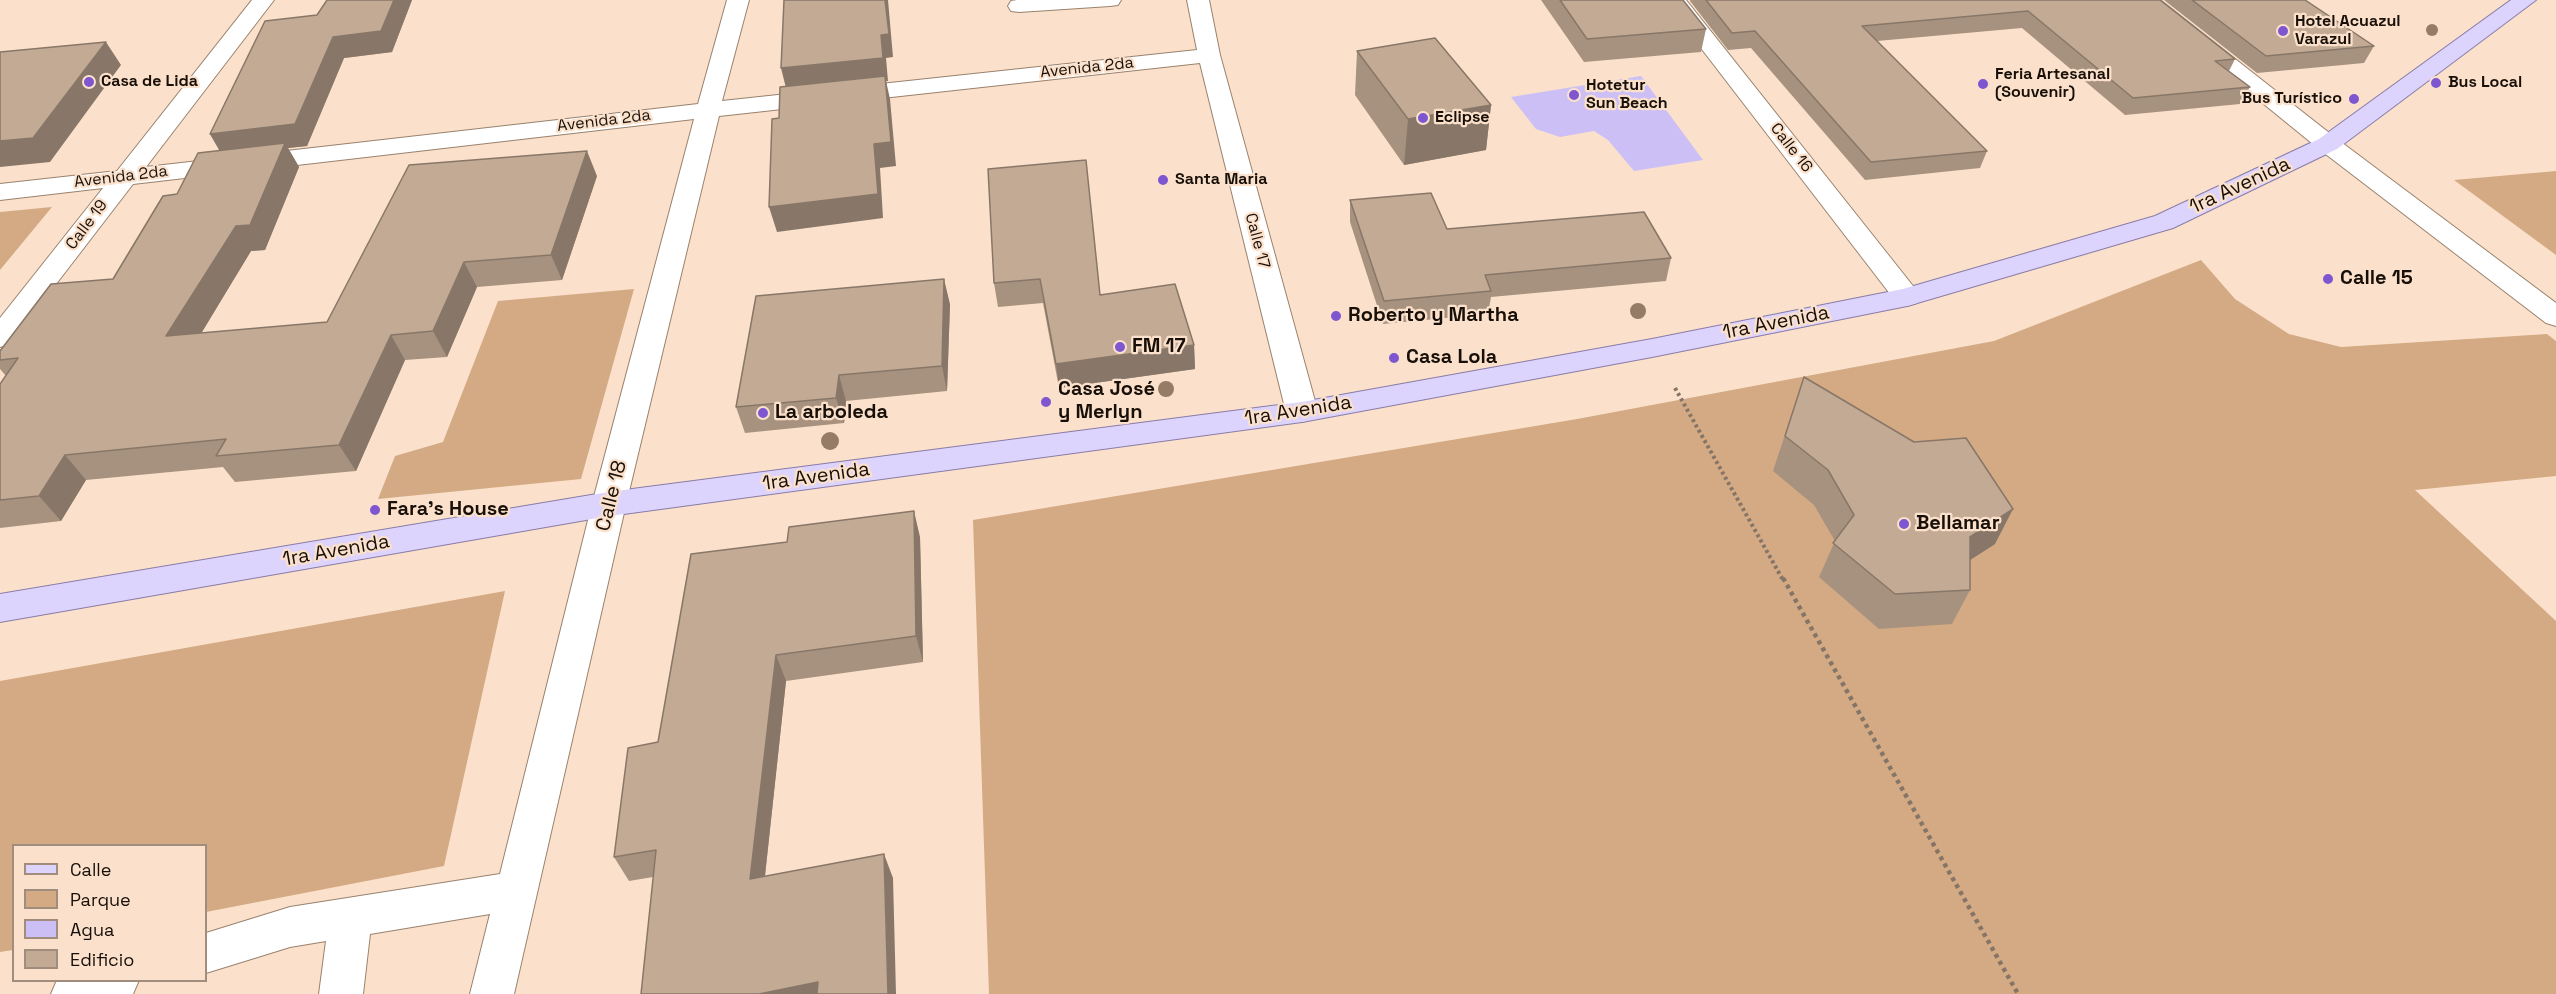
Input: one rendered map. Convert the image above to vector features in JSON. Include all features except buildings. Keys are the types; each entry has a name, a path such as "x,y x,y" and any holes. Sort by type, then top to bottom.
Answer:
{"main road":[{"name":"1ra Avenida","path":"0,608 609,504 1302,412 1652,348 1907,297 2164,222 2328,144 2525,0"}],"street":[{"name":"Calle 19","path":"0,338 263,0"},
{"name":"Calle 18","path":"492,994 609,504 738,0"},
{"path":"1019,6 1096,0"},
{"name":"Calle 17","path":"1198,0 1209,55 1302,412"},
{"name":"Calle 16","path":"1676,0 1907,297"},
{"path":"2147,0 2328,144 2556,317"},
{"name":"Avenida 2da","path":"0,192 1209,55"},
{"path":"207,953 290,927 518,890"},
{"path":"341,994 350,917"}],"path":[{"path":"1652,348 2018,994"}],"green space":[{"path":"2556,171 2556,255 2454,180"},
{"path":"52,207 0,270 0,212"},
{"path":"2201,260 2235,299 2289,334 2341,347 2547,334 2556,341 2556,476 2415,490 2556,621 2556,994 989,994 973,520 1577,419 1994,341"},
{"path":"634,289 581,479 378,499 395,456 443,442 498,301"},
{"path":"505,591 444,866 207,912 207,844 12,844 12,950 0,952 0,681"}],"water":[{"path":"1641,76 1703,160 1634,171 1608,140 1594,131 1560,137 1536,129 1511,97"}],"place":[{"name":"Hotel Acuazul Varazul","path":"2283,31"},
{"name":"Casa de Lida","path":"89,82"},
{"name":"Bus Local","path":"2436,83"},
{"name":"Feria Artesanal (Souvenir)","path":"1983,84"},
{"name":"Hotetur Sun Beach","path":"1574,95"},
{"name":"Bus Turístico","path":"2354,99"},
{"name":"Eclipse","path":"1423,118"},
{"name":"Santa Maria","path":"1163,180"},
{"name":"Calle 15","path":"2328,279"},
{"name":"Roberto y Martha","path":"1336,316"},
{"name":"FM 17","path":"1120,347"},
{"name":"Casa Lola","path":"1394,358"},
{"name":"Casa José y Merlyn","path":"1046,402"},
{"name":"La arboleda","path":"763,413"},
{"name":"Fara's House","path":"375,510"},
{"name":"Bellamar","path":"1904,524"}]}
